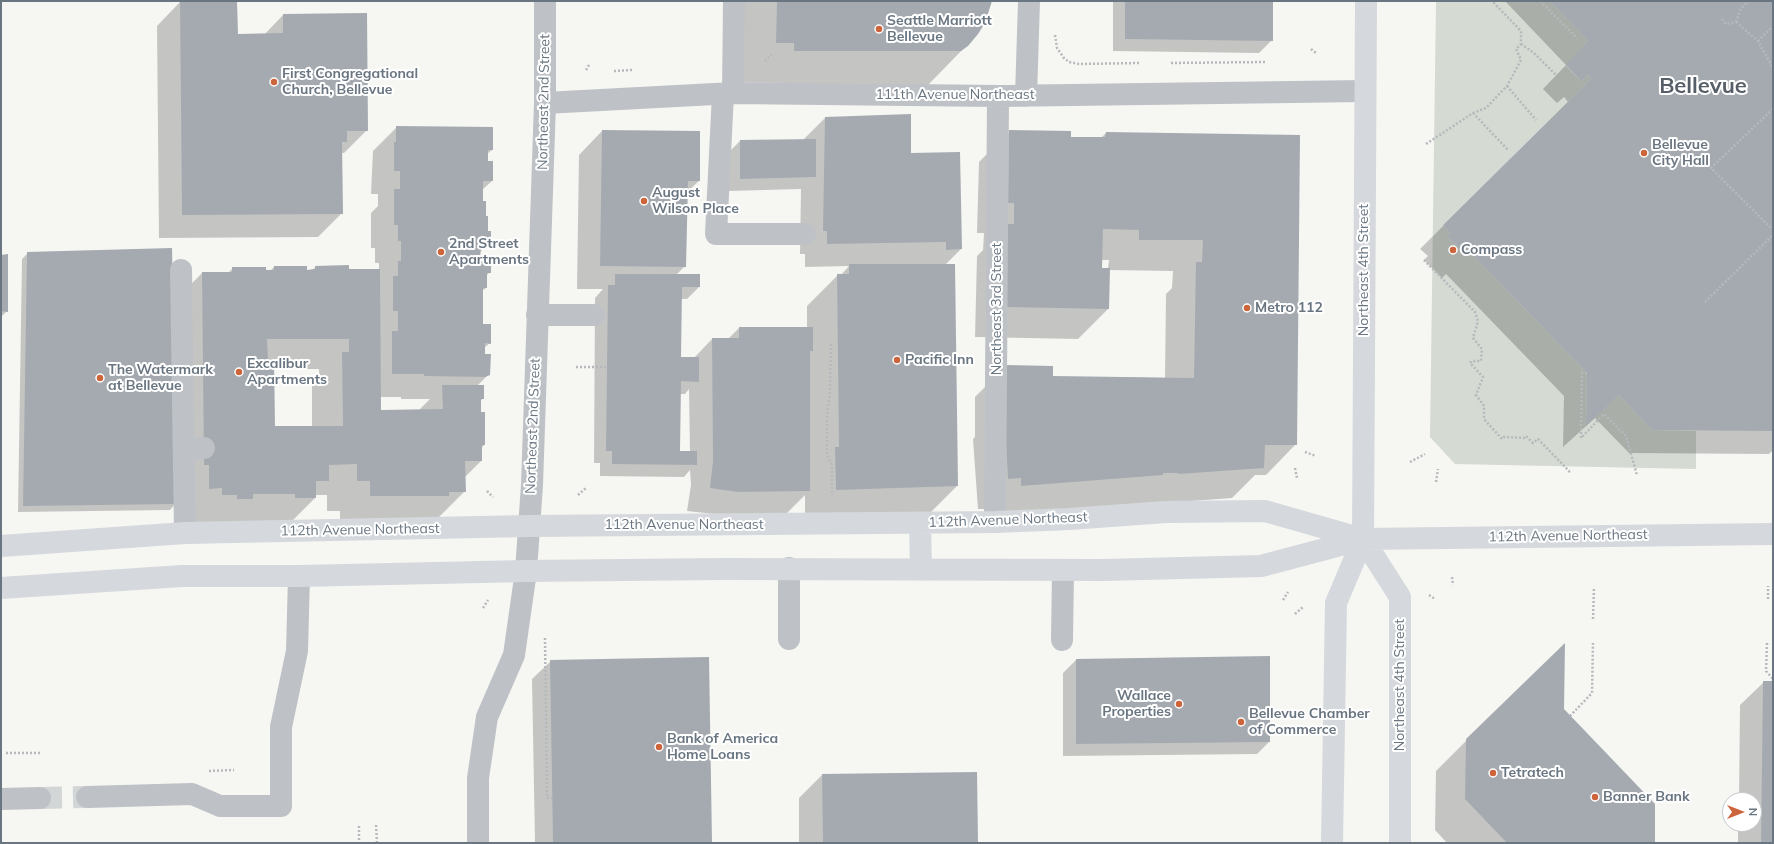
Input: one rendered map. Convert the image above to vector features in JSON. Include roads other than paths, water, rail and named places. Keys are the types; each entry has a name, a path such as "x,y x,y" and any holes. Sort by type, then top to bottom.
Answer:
{"main road":[{"name":"Northeast 4th Street","path":"1332,835 1336,603 1363,539 1366,1"},
{"name":"112th Avenue Northeast","path":"1,546 185,533 529,526 995,522 1070,519 1166,512 1266,511 1363,539"},
{"path":"920,523 921,570"},
{"name":"112th Avenue Northeast","path":"1,588 182,576 299,576 526,571 789,568 1063,570 1261,566 1363,539 1773,534"},
{"name":"Northeast 4th Street","path":"1363,539 1400,598 1400,834"}],"street":[{"name":"Northeast 2nd Street","path":"478,843 478,778 487,718 514,655 526,571 545,104 545,1"},
{"path":"734,1 716,234 805,234"},
{"path":"1026,96 1029,1"},
{"name":"111th Avenue Northeast","path":"545,104 728,94 1026,96 1365,91"},
{"name":"Northeast 3rd Street","path":"995,522 998,96"},
{"path":"181,270 194,448 185,533"},
{"path":"537,315 594,315"},
{"path":"789,568 789,639"},
{"path":"1062,640 1063,570"},
{"path":"87,797 192,794 220,806 281,806 281,727 297,651 299,576"},
{"path":"1,798 40,798"}],"tunnel":[{"path":"40,798 87,797"}],"place":[{"name":"Seattle Marriott Bellevue","path":"879,29"},
{"name":"First Congregational Church, Bellevue","path":"274,82"},
{"name":"Bellevue City Hall","path":"1644,153"},
{"name":"August Wilson Place","path":"644,201"},
{"name":"Compass","path":"1453,250"},
{"name":"2nd Street Apartments","path":"441,252"},
{"name":"Metro 112","path":"1247,308"},
{"name":"Pacific Inn","path":"897,360"},
{"name":"Excalibur Apartments","path":"239,372"},
{"name":"The Watermark at Bellevue","path":"100,378"},
{"name":"Wallace Properties","path":"1179,704"},
{"name":"Bellevue Chamber of Commerce","path":"1241,722"},
{"name":"Bank of America Home Loans","path":"659,747"},
{"name":"Tetratech","path":"1493,773"},
{"name":"Banner Bank","path":"1595,797"}],"district":[{"name":"Bellevue","path":"1703,86"}]}
